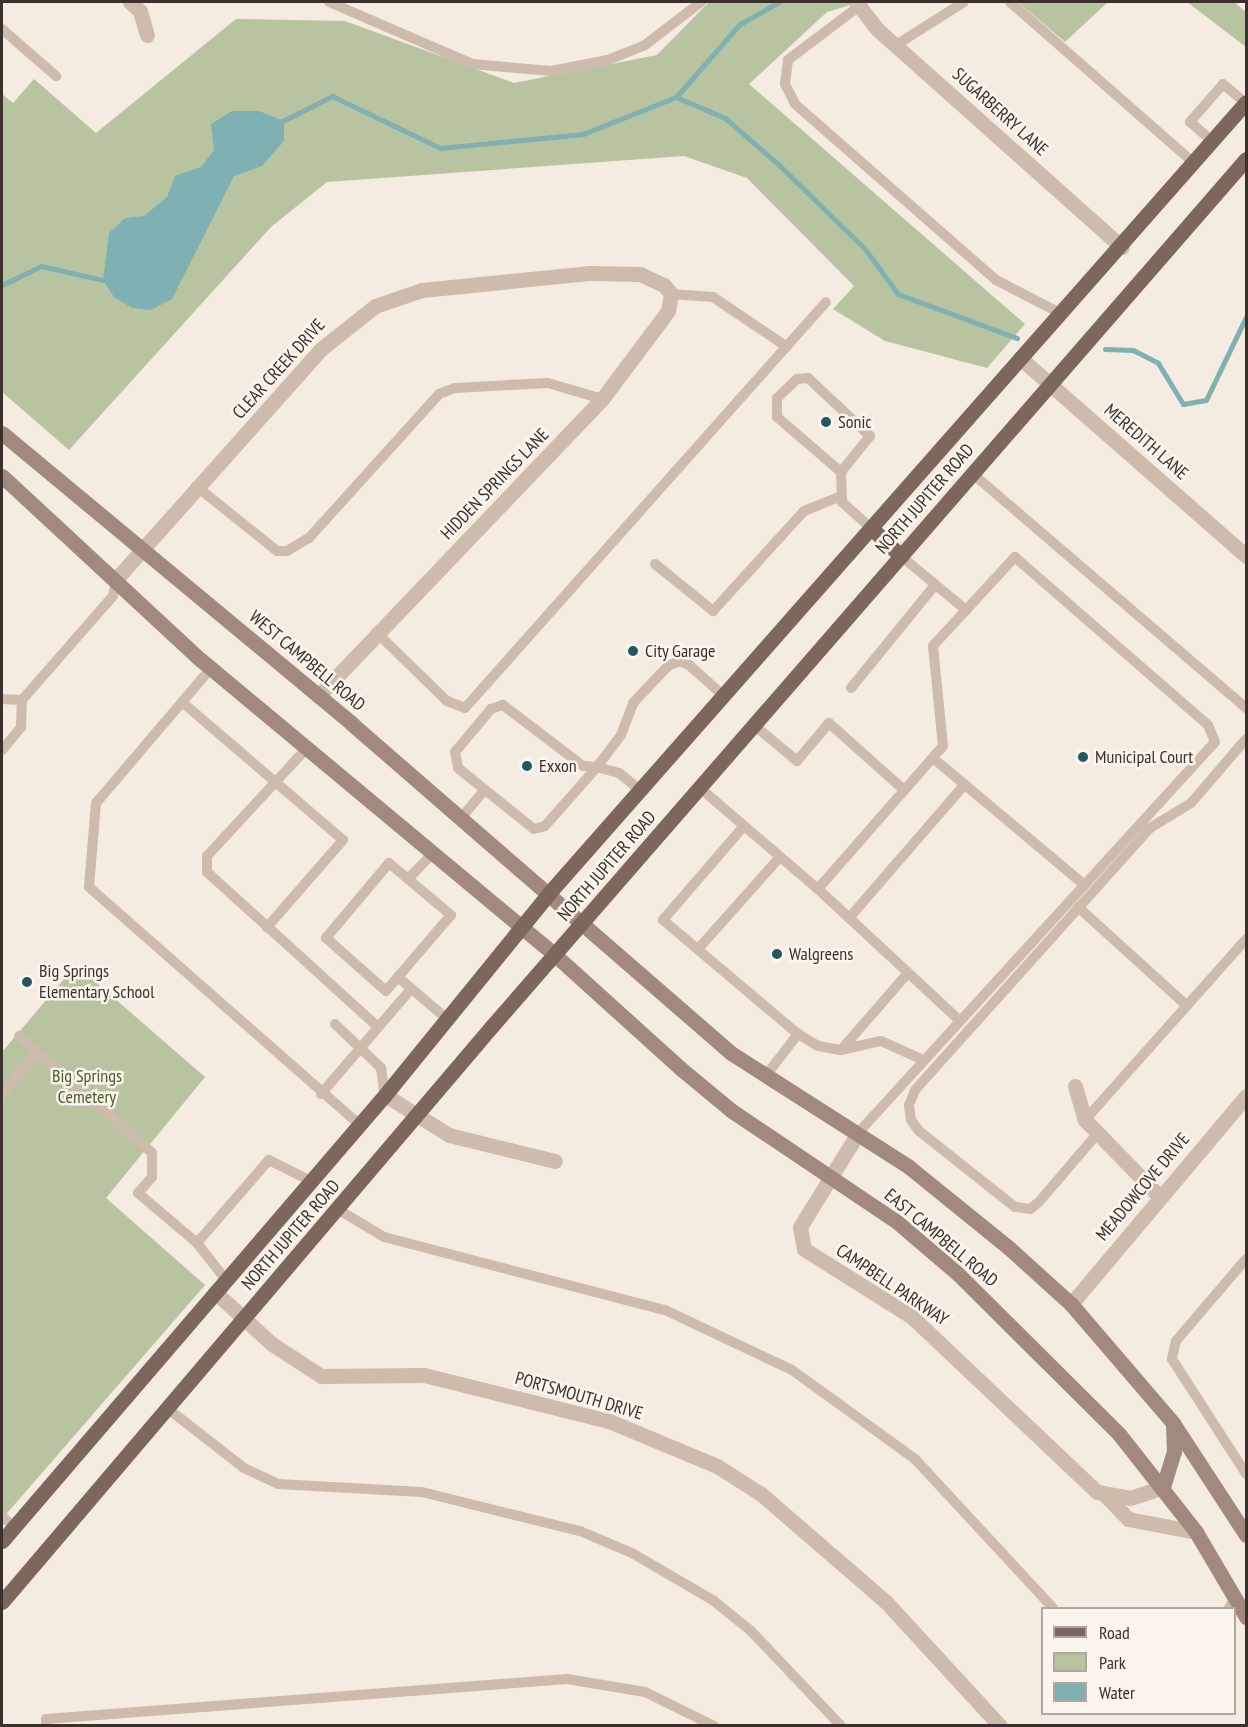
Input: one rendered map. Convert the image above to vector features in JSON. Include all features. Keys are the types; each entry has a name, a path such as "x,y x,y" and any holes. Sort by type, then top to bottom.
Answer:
{"main road":[{"name":"NORTH JUPITER ROAD","path":"2,1541 360,1125 549,894 1020,358 1122,247 1246,103"},
{"name":"NORTH JUPITER ROAD","path":"2,1602 555,955 1246,159"},
{"name":"WEST CAMPBELL ROAD","path":"2,433 318,696 584,923"},
{"path":"2,476 117,578 211,668 522,927"},
{"path":"871,528 901,556"},
{"name":"EAST CAMPBELL ROAD","path":"584,923 698,1025 959,1203 1071,1304 1173,1423 1246,1535"},
{"name":"EAST CAMPBELL ROAD","path":"522,927 732,1111 896,1221 958,1274 1071,1382 1163,1487 1196,1532 1232,1603 1246,1617"},
{"path":"1163,1487 1174,1452 1173,1423"}],"street":[{"path":"130,2 140,11 147,35"},
{"name":"SUGARBERRY LANE","path":"857,4 896,45 1122,247"},
{"name":"CLEAR CREEK DRIVE","path":"117,578 140,548 196,486 345,326 386,302 445,286 588,273 640,274 667,290"},
{"name":"HIDDEN SPRINGS LANE","path":"318,696 376,632 602,399 650,340 668,311 667,290"},
{"name":"MEREDITH LANE","path":"1020,358 1246,556"},
{"path":"1075,1086 1085,1120 1160,1197"},
{"path":"385,1095 418,1118 449,1135 555,1161"},
{"name":"MEADOWCOVE DRIVE","path":"1071,1304 1246,1096"},
{"name":"CAMPBELL PARKWAY","path":"858,1133 828,1175 800,1227 804,1249 912,1317 1001,1396 1088,1486 1106,1496 1128,1519 1196,1532"},
{"name":"PORTSMOUTH DRIVE","path":"221,1286 245,1319 298,1365 321,1376 424,1375 609,1421 717,1466 761,1494 886,1602 1000,1725"},
{"path":"1106,1496 1130,1498 1163,1487"}],"lane":[{"path":"329,2 472,64 551,71 608,60 645,45 701,2"},
{"path":"896,45 964,2"},
{"path":"1010,2 1194,163"},
{"path":"857,4 788,60 784,84 795,104 996,280 1060,313"},
{"path":"2,29 56,76"},
{"path":"1213,141 1190,122 1223,84 1246,103"},
{"path":"667,290 713,297 787,347"},
{"path":"376,632 447,701 465,708 826,302"},
{"path":"841,472 777,417 777,398 797,379 808,378 867,430 870,436 841,472 839,496 871,528"},
{"path":"196,486 277,551 287,551 309,537 439,394 455,388 548,383 602,399"},
{"path":"973,474 1246,708"},
{"path":"655,564 713,611 804,511 839,496"},
{"path":"901,556 966,610"},
{"path":"818,889 943,746 933,646 1015,557 1208,725 1215,742 1187,779 1162,794 858,1133"},
{"path":"2,750 21,727 22,699 113,596 117,578"},
{"path":"851,688 935,585"},
{"path":"640,790 619,773 597,766 583,766 503,705 491,708 455,752 458,768 534,829 545,826 597,766 621,735 633,703 668,666 679,661 689,665 724,696"},
{"path":"211,668 96,803 89,887 321,1094 360,1125"},
{"path":"2,699 22,699"},
{"path":"182,702 343,840 267,927"},
{"path":"754,725 797,760 829,723 904,790"},
{"path":"1097,1134 1030,1209 1015,1207 911,1120 915,1090 1150,828 1191,803 1246,739"},
{"path":"307,748 207,856 207,872 378,1027"},
{"path":"933,758 1082,883"},
{"path":"849,918 965,784"},
{"path":"700,788 818,889 959,1020"},
{"path":"461,818 484,791"},
{"path":"744,826 663,920 798,1034 818,1046 841,1050 881,1041 923,1060"},
{"path":"408,879 434,852"},
{"path":"698,949 780,858"},
{"path":"389,863 408,879 451,915 386,991 326,938 389,863"},
{"path":"1078,907 1187,1006"},
{"path":"1085,1120 1246,939"},
{"path":"841,1050 908,973"},
{"path":"398,978 447,1019"},
{"path":"321,1094 411,989"},
{"path":"335,1024 381,1068 385,1095"},
{"path":"767,1074 798,1034"},
{"path":"19,1036 152,1153 152,1177 138,1193 197,1243 221,1286"},
{"path":"2,1094 37,1052"},
{"path":"197,1243 269,1160 311,1180"},
{"path":"339,1210 384,1237 664,1310 792,1370 915,1459 1052,1607"},
{"path":"1246,1259 1176,1341 1172,1359 1246,1474"},
{"path":"167,1408 244,1467 278,1484 422,1492 580,1532 632,1553 714,1601 751,1631 841,1725"},
{"path":"2,1516 14,1527"},
{"path":"46,1725 46,1719 567,1679 645,1692 714,1725"}],"green space":[{"path":"709,2 860,2 827,12 749,84 1025,324 987,368 885,341 833,309 854,286 747,178 684,156 327,182 271,227 69,450 2,392 2,94 13,103 34,79 96,133 236,19 345,21 514,83 657,55"},
{"path":"1018,2 1108,2 1065,42"},
{"path":"1187,2 1234,2 1246,12 1246,47"},
{"name":"Big Springs Cemetery","path":"76,965 205,1077 106,1198 205,1285 2,1519 2,1052"}],"water":[{"path":"232,111 259,111 284,121 284,141 262,166 234,176 172,299 151,310 132,308 114,297 103,280 109,233 125,218 144,216 167,197 175,176 201,167 214,150 211,124"}],"waterway":[{"path":"277,124 332,96 440,148 583,134 676,97 740,24 779,2"},
{"path":"676,97 725,118 778,164 865,249 898,294 1017,338"},
{"path":"2,285 41,266 103,280 108,276"},
{"path":"1105,349 1133,350 1158,363 1183,404 1206,400 1246,317"}],"place":[{"name":"Sonic","path":"826,422"},
{"name":"City Garage","path":"633,651"},
{"name":"Municipal Court","path":"1083,757"},
{"name":"Exxon","path":"527,766"},
{"name":"Walgreens","path":"777,954"},
{"name":"Big Springs Elementary School","path":"27,982"}]}
